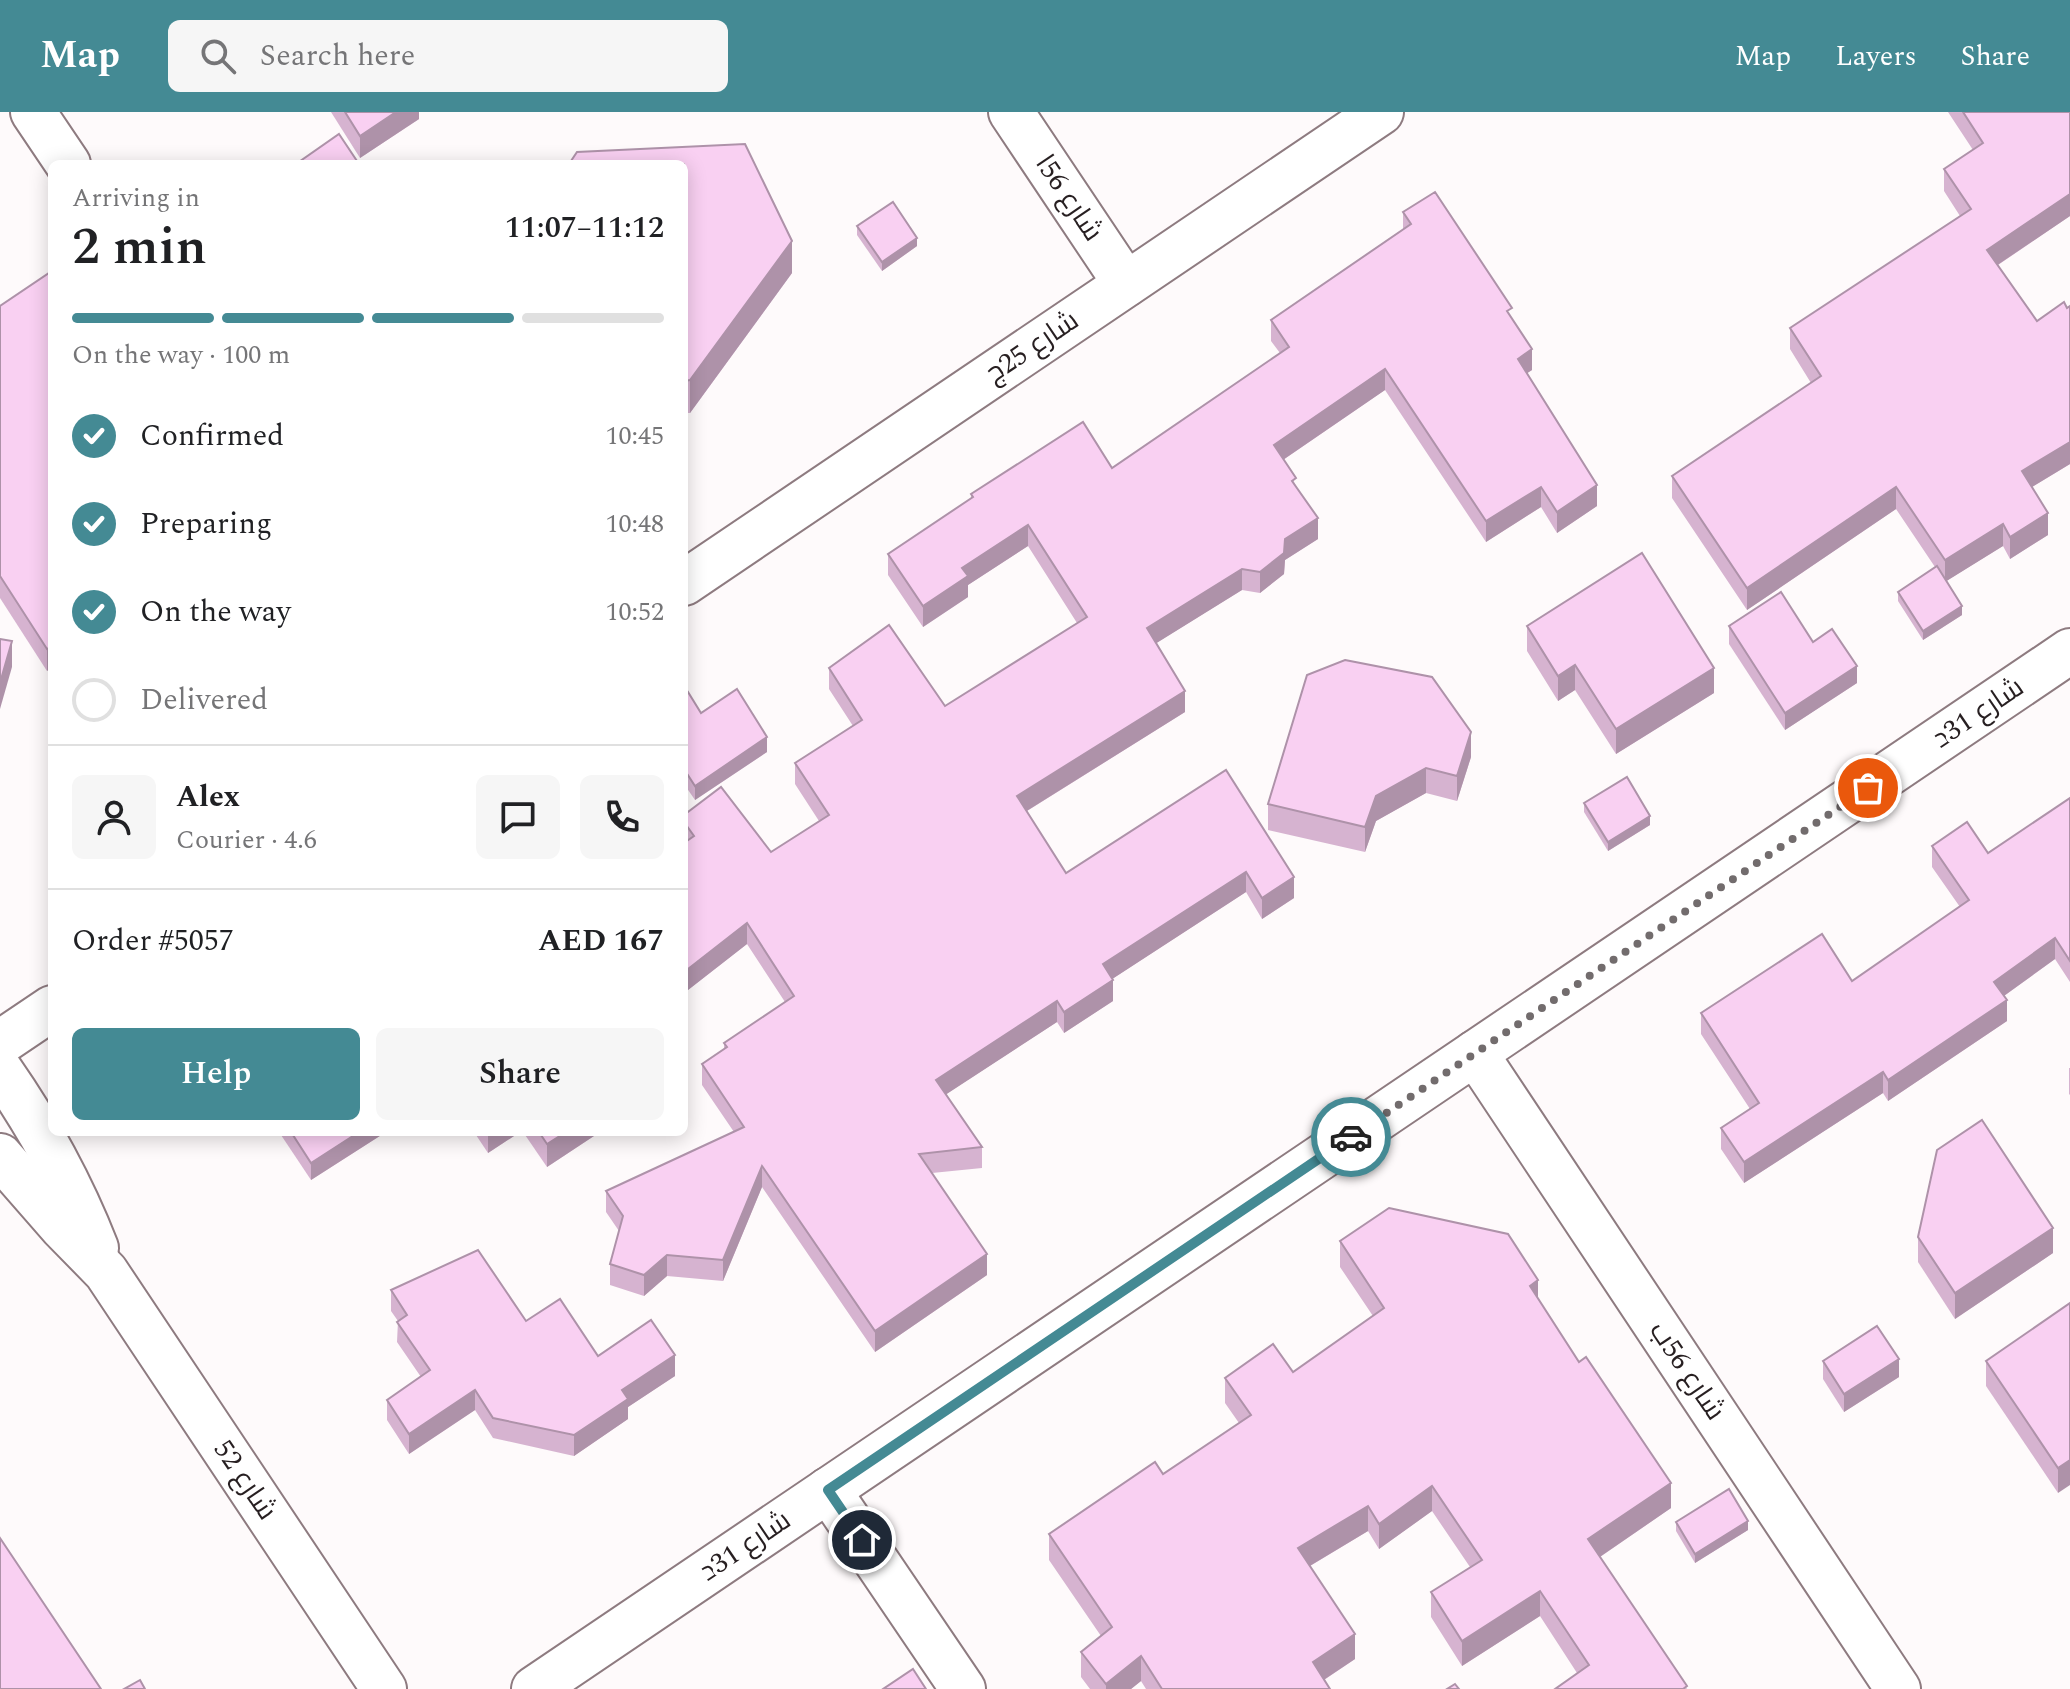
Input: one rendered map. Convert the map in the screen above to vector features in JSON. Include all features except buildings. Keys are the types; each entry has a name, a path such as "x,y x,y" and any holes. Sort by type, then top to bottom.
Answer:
{"street":[{"path":"33,112 65,160"},
{"name":"شارع 56ا","path":"1011,112 1126,284"},
{"name":"شارع 25ج","path":"688,580 1381,112"},
{"name":"شارع 31د","path":"534,1689 2070,651"},
{"path":"0,1043 48,1011"},
{"name":"شارع 56ب","path":"1475,1053 1898,1689"},
{"name":"شارع 52","path":"0,1070 55,1157 83,1214 106,1272"},
{"name":"شارع 52","path":"0,1156 106,1272 384,1689"},
{"path":"828,1490 963,1689"}],"way so far":[{"path":"1351,1137 1868,788"}],"route":[{"path":"862,1540 828,1490 1351,1137"}]}
